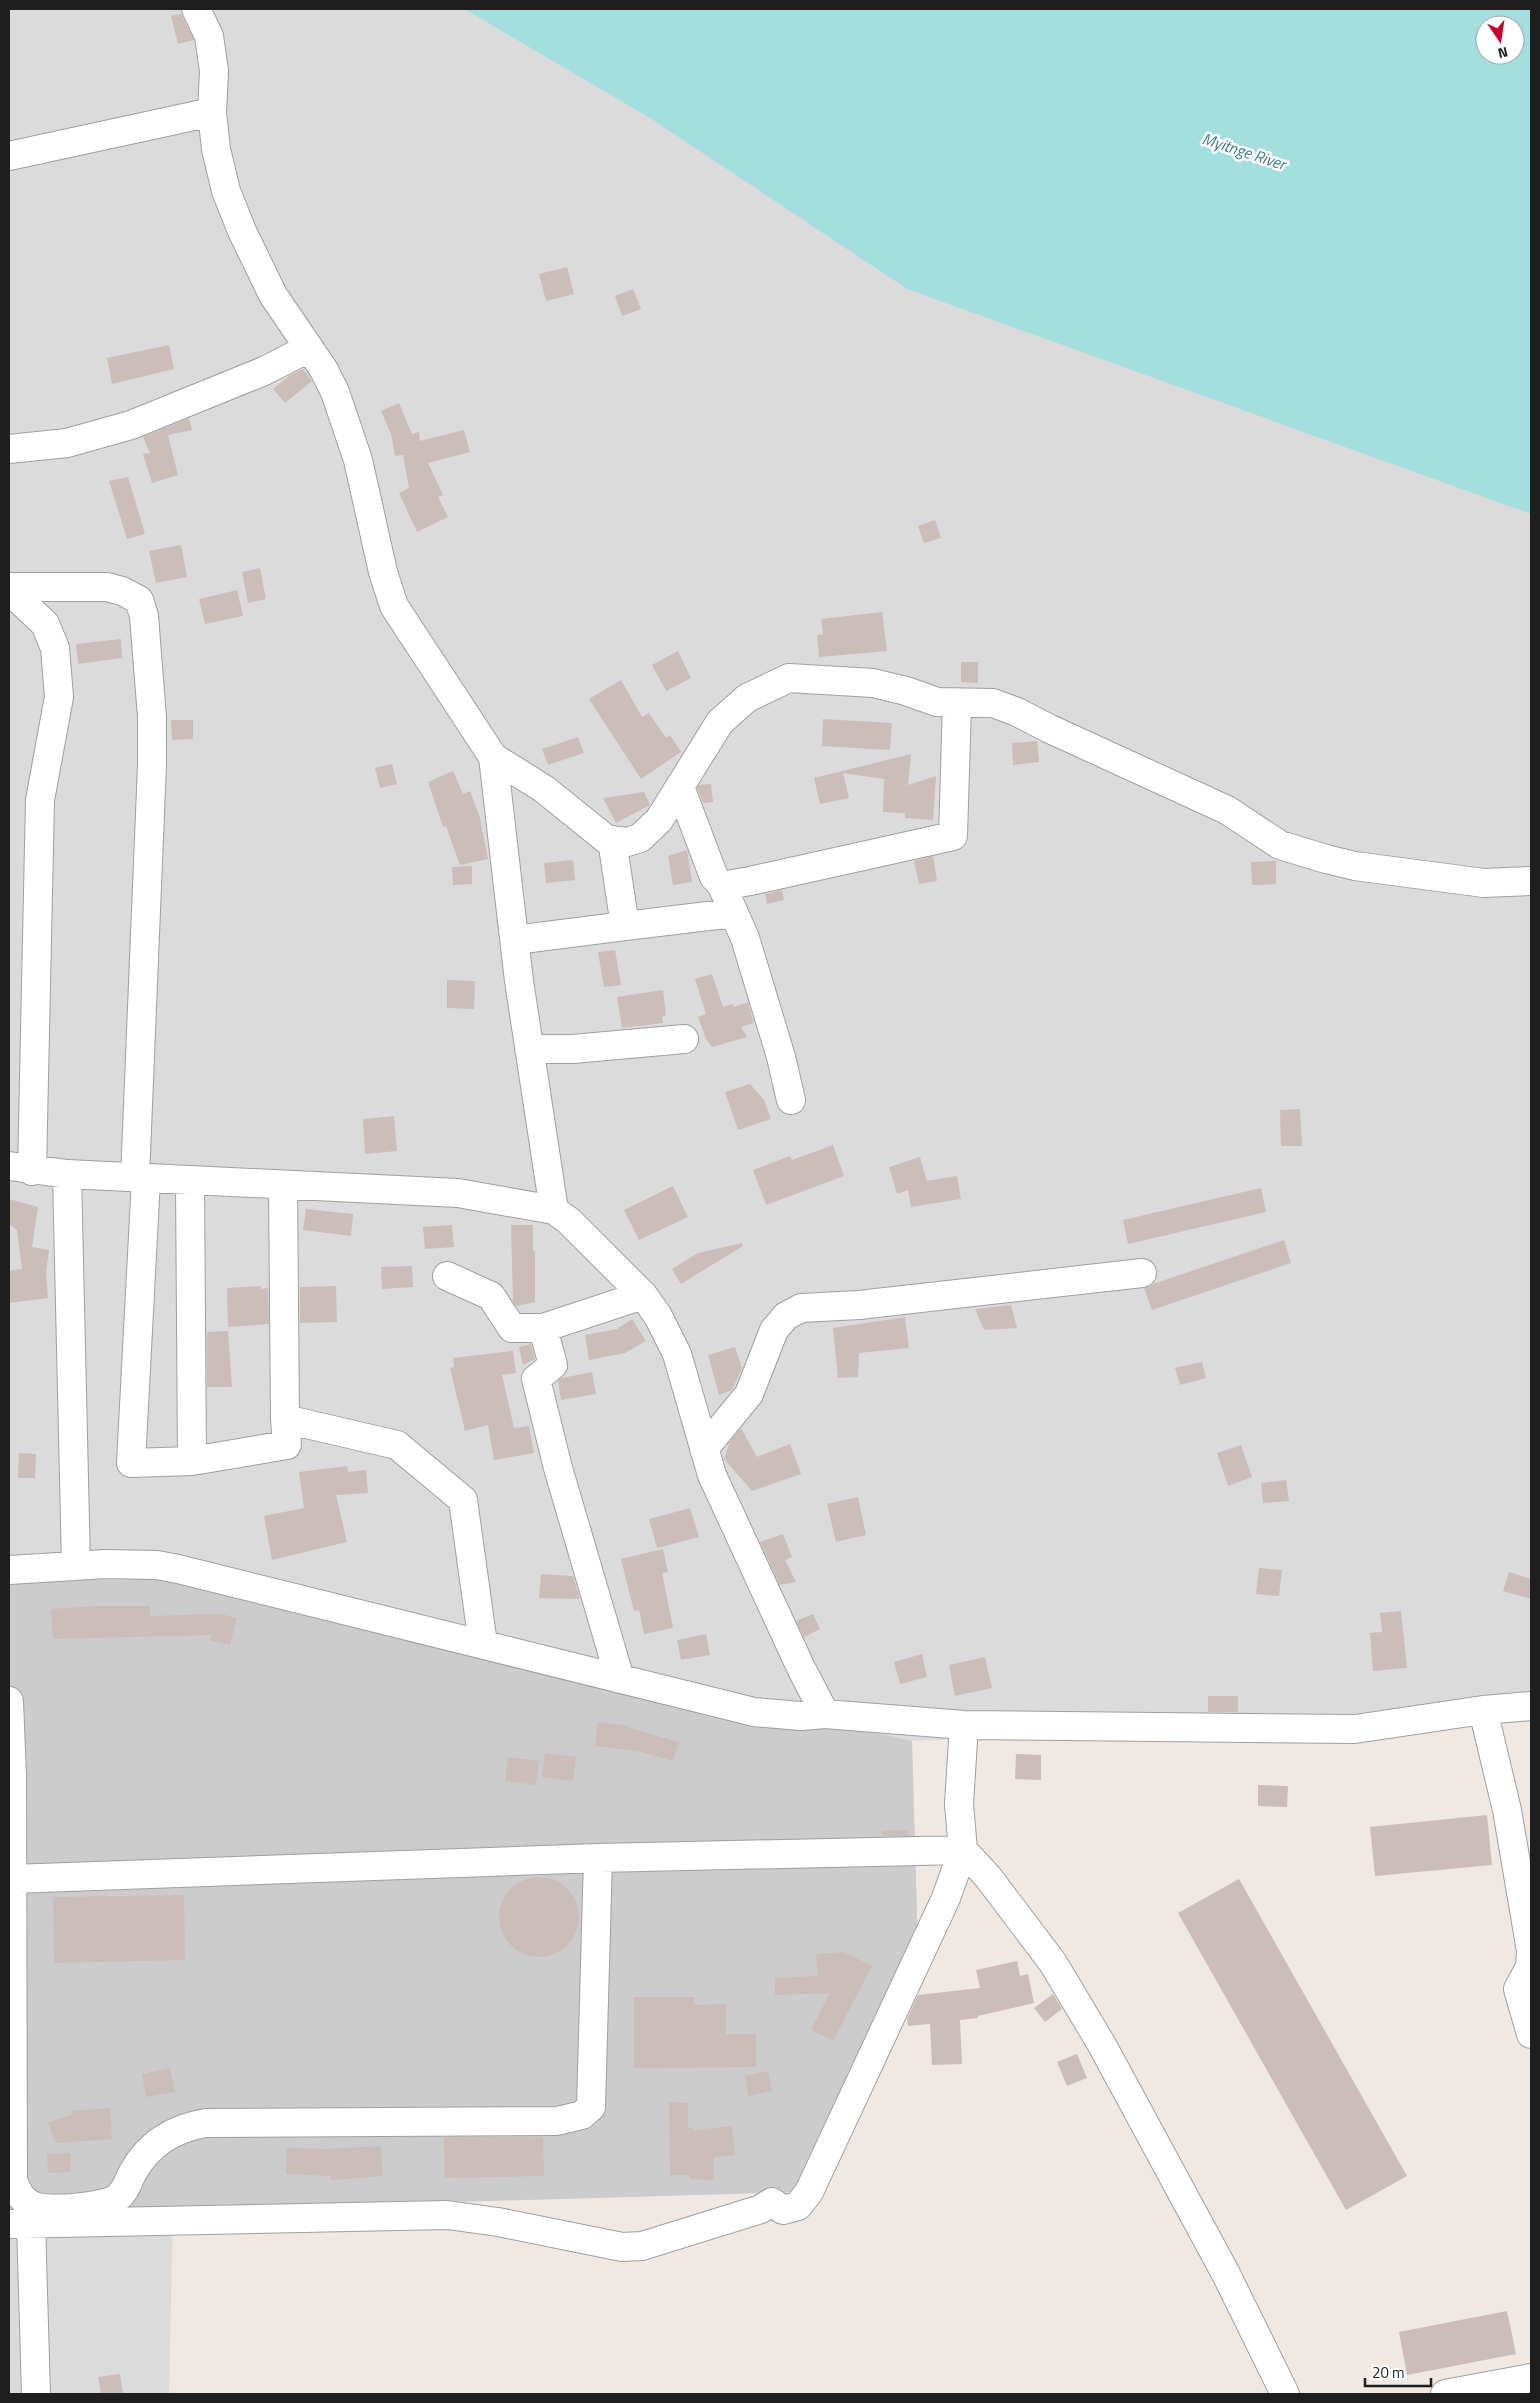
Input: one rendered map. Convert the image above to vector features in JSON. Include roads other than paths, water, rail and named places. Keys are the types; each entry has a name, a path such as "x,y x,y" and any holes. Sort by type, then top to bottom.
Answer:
{"street":[{"path":"196,9 209,36 214,71 212,112 216,149 226,191 242,231 273,295 324,370 335,392 358,460 383,572 394,606 493,757 544,788 589,827 606,839 626,842 640,838 659,820 720,722 747,698 789,678 873,683 906,691 936,702 957,704 993,703 1017,712 1227,810 1258,832 1289,848 1355,866 1484,883 1531,881"},
{"path":"9,156 212,112"},
{"path":"9,449 67,443 131,425 264,371 309,348"},
{"path":"9,588 107,587 122,591 139,600 144,616 152,717 152,765 131,1463 192,1461 287,1445 285,1419 283,1185"},
{"path":"9,588 45,624 55,648 59,697 40,800 20,1168 67,1174 458,1193 554,1210 569,1221 644,1295 658,1316 678,1354 712,1475 825,1714"},
{"path":"720,884 728,885 750,881 953,836 957,704"},
{"path":"493,757 529,1048 554,1210"},
{"path":"680,787 714,877 720,884 745,938 781,1057 791,1100"},
{"path":"612,840 625,926"},
{"path":"515,940 732,913"},
{"path":"529,1048 573,1049 684,1039"},
{"path":"67,1174 76,1566"},
{"path":"190,1181 192,1461"},
{"path":"704,1449 749,1394 774,1330 786,1316 800,1308 859,1305 1142,1273"},
{"path":"447,1276 491,1296 512,1328 543,1328 644,1295"},
{"path":"543,1328 552,1364 536,1379 558,1468 620,1679"},
{"path":"285,1419 397,1444 463,1500 483,1644"},
{"path":"9,1570 76,1566 157,1566 178,1569 754,1712 800,1716 825,1714 964,1725 1355,1729 1483,1710 1531,1706"},
{"path":"9,1701 12,1776 13,2181 17,2192 24,2200 40,2208 50,2209 99,2204 117,2198 126,2188 131,2174 141,2159 167,2135 188,2126 206,2123 557,2121 582,2115 591,2107 598,1858"},
{"path":"1483,1710 1507,1810 1531,1951 1530,1967 1518,1989 1531,2034"},
{"path":"36,2394 20,2224 226,2222 448,2216 498,2222 622,2247 642,2246 761,2209 772,2202 783,2210 798,2206 809,2192 946,1898 962,1850 959,1804 964,1725"},
{"path":"12,1879 598,1858 962,1850 988,1877 1053,1963 1102,2045 1226,2274 1285,2394"},
{"path":"1446,2394 1531,2378"}],"water":[{"name":"Myitnge River","path":"464,9 1531,9 1531,514 907,289 653,120"}]}
